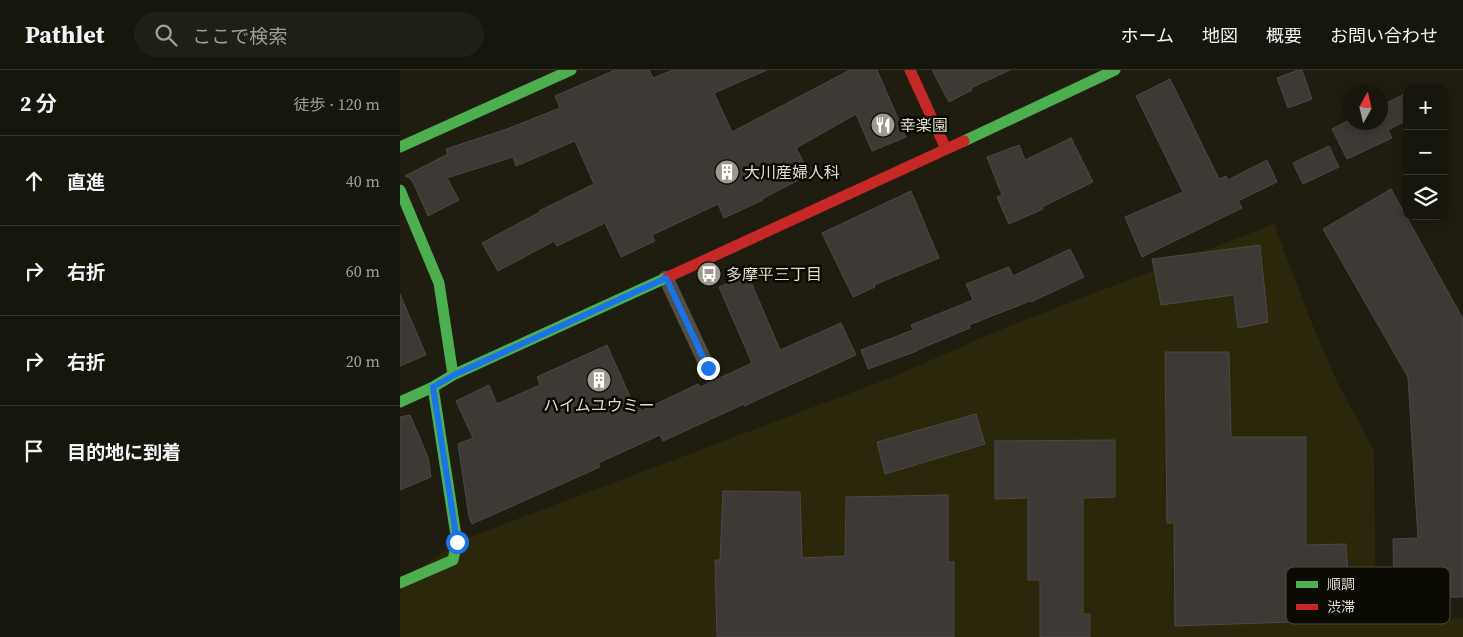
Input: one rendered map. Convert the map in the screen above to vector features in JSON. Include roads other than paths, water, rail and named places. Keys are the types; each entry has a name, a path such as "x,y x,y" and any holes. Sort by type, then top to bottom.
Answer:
{"street":[{"path":"400,147 571,70"},
{"path":"910,70 946,149"},
{"path":"400,402 454,375 1115,70"},
{"path":"400,190 439,283 454,375"},
{"path":"400,583 452,560 457,542 433,387"}],"lane":[{"path":"666,278 708,368"}],"place":[{"name":"幸楽園","path":"883,125"},
{"name":"大川産婦人科","path":"727,172"},
{"name":"多摩平三丁目","path":"709,274"},
{"name":"ハイムユウミー","path":"599,380"}]}
